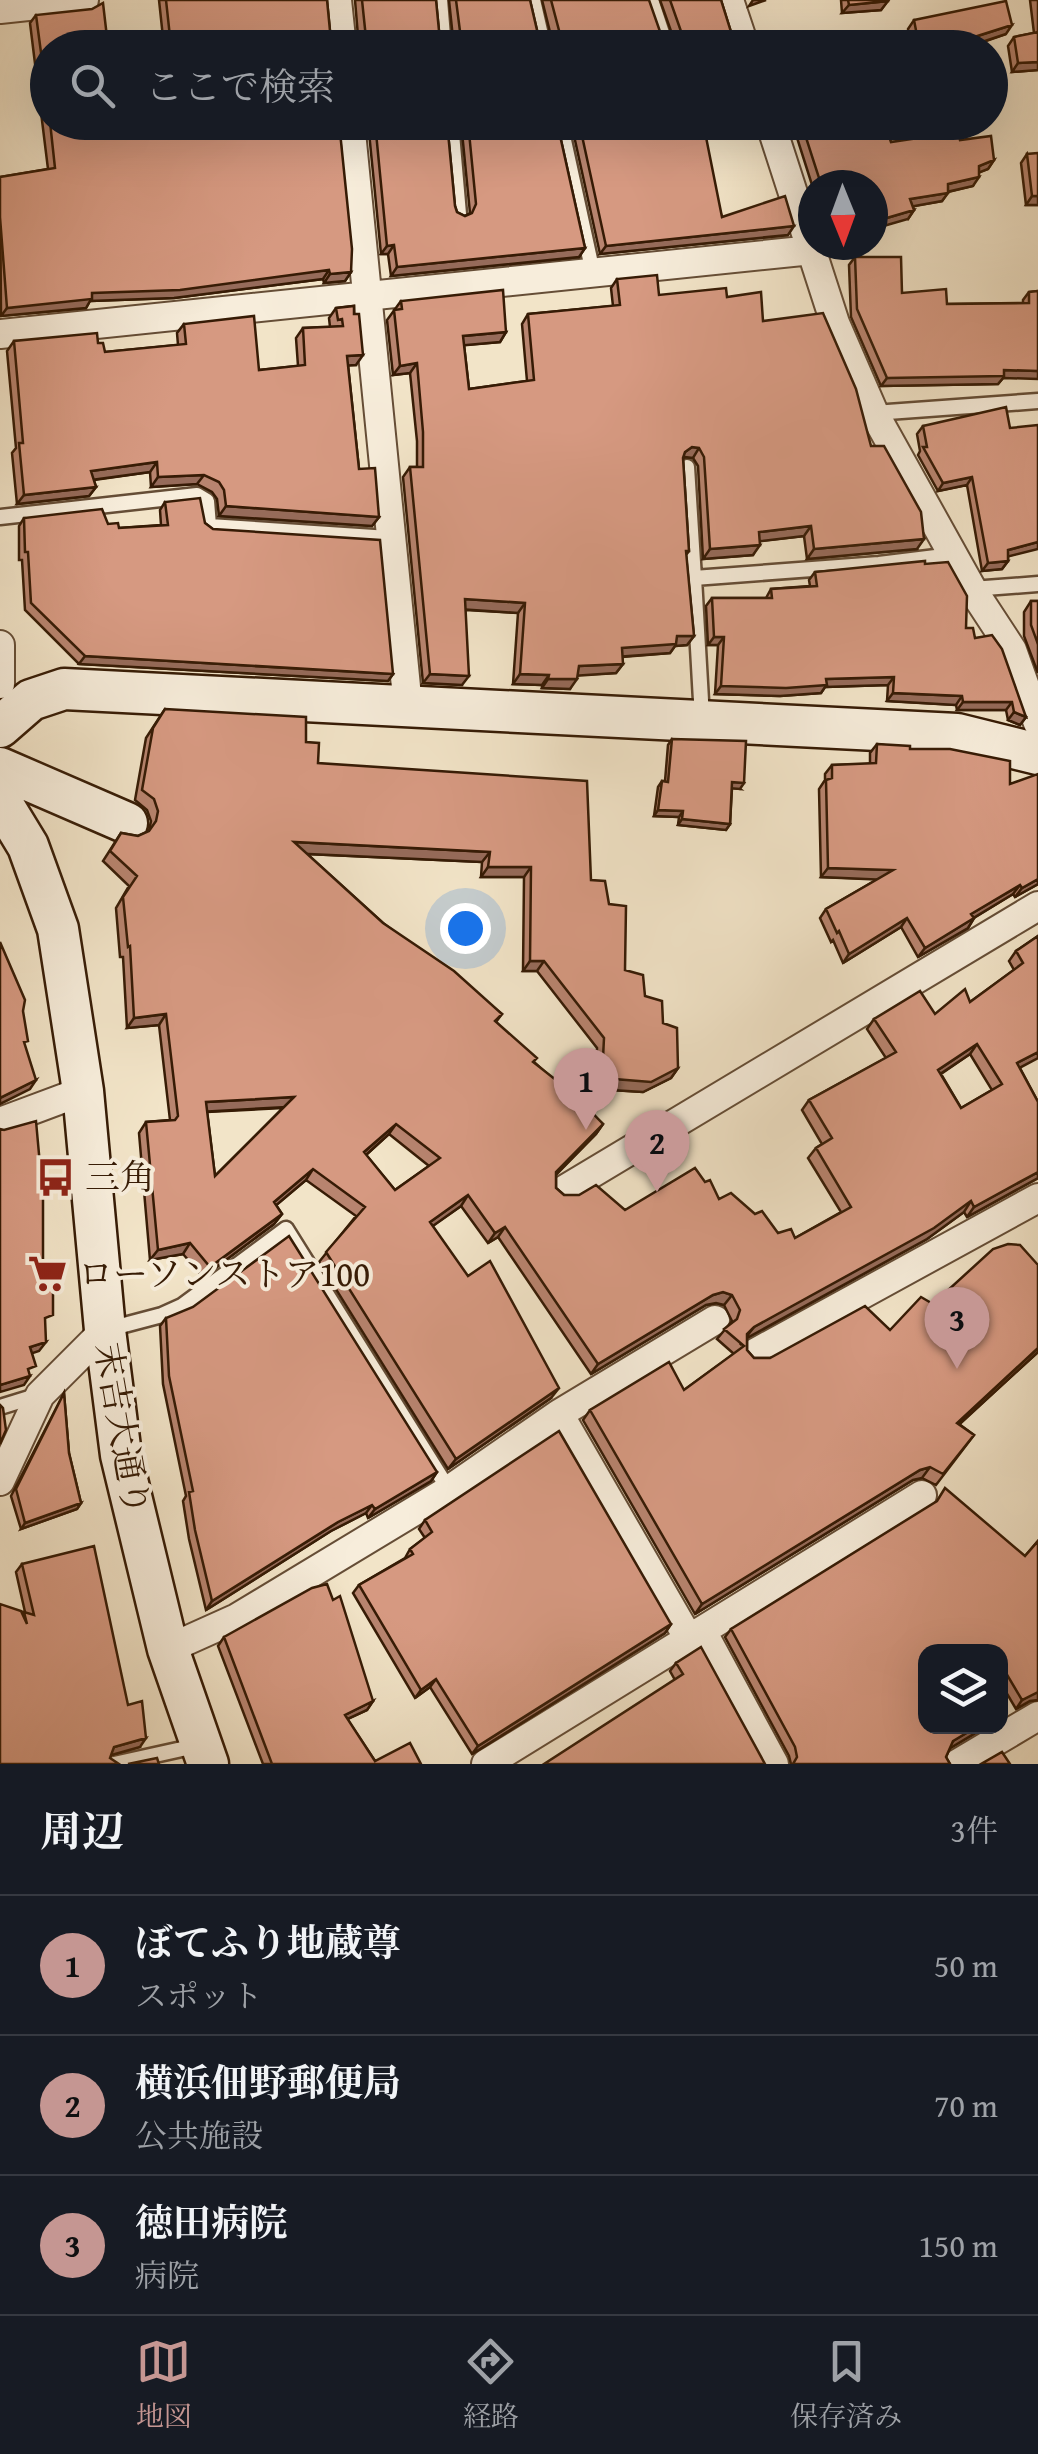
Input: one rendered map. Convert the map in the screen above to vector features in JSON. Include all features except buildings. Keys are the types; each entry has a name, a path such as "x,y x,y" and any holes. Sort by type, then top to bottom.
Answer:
{"street":[{"path":"0,9 84,0"},
{"path":"337,0 340,30"},
{"path":"729,0 739,30"},
{"path":"352,140 408,707"},
{"path":"776,140 798,207"},
{"path":"0,334 798,251"},
{"path":"815,260 834,323 874,413 952,555 1012,650 1038,723"},
{"path":"0,645 0,684"},
{"path":"0,727 31,700 64,689 957,734 1038,754"},
{"path":"0,768 127,823"},
{"name":"末吉大通り","path":"0,800 28,846 58,929 83,1091 121,1455 168,1649 204,1755"},
{"path":"564,1190 1038,906"},
{"path":"0,1122 83,1091"},
{"path":"755,1353 1038,1198"},
{"path":"168,1649 236,1618 449,1490 559,1414 715,1320"},
{"path":"0,1481 40,1394 106,1330"},
{"path":"559,1414 774,1764"},
{"path":"486,1764 922,1494"},
{"path":"957,1764 1038,1716"}],"lane":[{"path":"440,0 442,30"},
{"path":"533,0 540,30"},
{"path":"651,0 660,30"},
{"path":"453,140 460,214"},
{"path":"564,140 593,273"},
{"path":"874,413 1038,401"},
{"path":"687,467 702,719"},
{"path":"0,517 197,495 207,501 209,526 389,538"},
{"path":"694,578 952,555"},
{"path":"972,588 1038,584"},
{"path":"106,1330 182,1306 286,1229 449,1490"},
{"path":"0,1407 40,1394"},
{"path":"114,1764 204,1755"}],"place":[{"name":"ぼてふり地蔵尊","path":"586,1130"},
{"name":"三角","path":"55,1177"},
{"name":"横浜佃野郵便局","path":"657,1192"},
{"name":"ローソンストア100","path":"48,1274"},
{"name":"徳田病院","path":"957,1369"}]}
